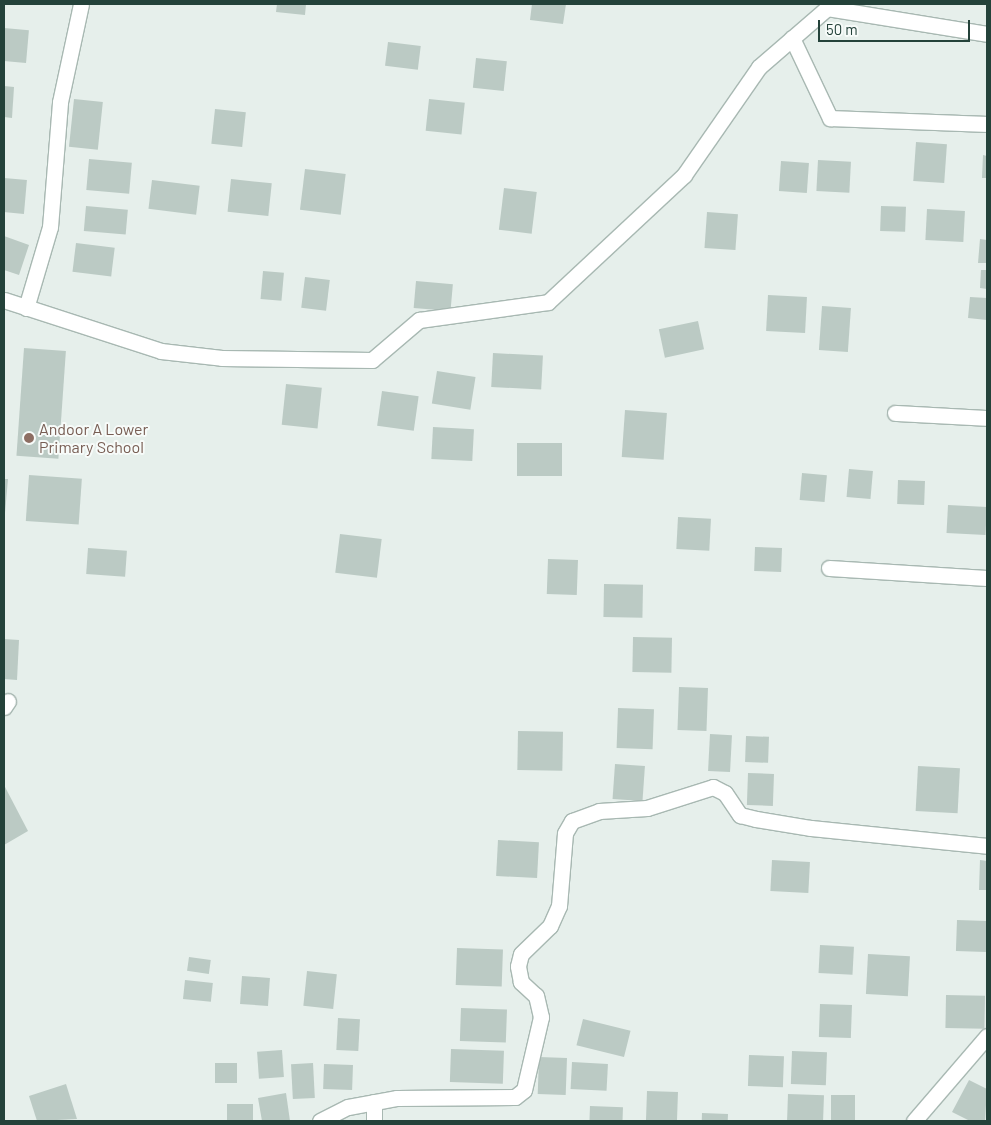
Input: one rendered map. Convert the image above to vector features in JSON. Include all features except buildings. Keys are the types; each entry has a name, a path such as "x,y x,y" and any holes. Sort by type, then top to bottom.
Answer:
{"street":[{"path":"26,308 50,227 60,102 81,4"},
{"path":"4,300 161,351 222,358 372,360 419,320 548,302 684,175 759,67 827,6 987,34"},
{"path":"792,38 830,118 987,124"},
{"path":"895,413 987,418"},
{"path":"829,568 987,578"},
{"path":"320,1121 348,1106 397,1098 515,1097 524,1090 541,1018 536,996 521,982 518,966 521,954 550,926 559,906 565,833 572,820 599,811 647,808 713,787 725,793 740,815 756,819 811,828 987,846"},
{"path":"914,1121 987,1036"},
{"path":"374,1102 374,1121"}],"place":[{"name":"Andoor A Lower Primary School","path":"29,438"}]}
